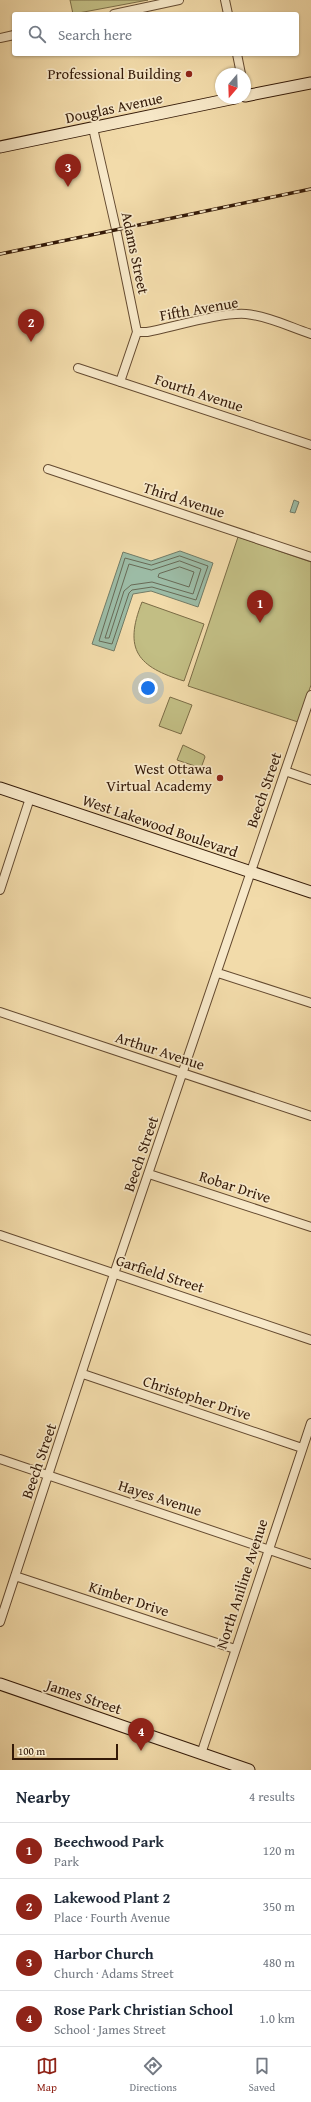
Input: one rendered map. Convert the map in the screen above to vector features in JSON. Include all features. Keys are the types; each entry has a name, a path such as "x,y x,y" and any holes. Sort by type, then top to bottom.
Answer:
{"street":[{"path":"123,12 180,0"},
{"path":"225,0 228,12"},
{"path":"0,38 12,35"},
{"path":"237,56 240,68"},
{"name":"Douglas Avenue","path":"251,94 311,83"},
{"name":"Douglas Avenue","path":"0,147 215,101"},
{"name":"Adams Street","path":"93,128 137,332"},
{"name":"Fifth Avenue","path":"137,332 147,332 220,317 244,314 263,317 311,334"},
{"path":"120,382 137,332"},
{"name":"Fourth Avenue","path":"78,368 311,445"},
{"name":"Third Avenue","path":"48,469 311,557"},
{"name":"Beech Street","path":"0,1622 83,1374 114,1274 150,1174 311,695"},
{"path":"285,771 311,780"},
{"name":"West Lakewood Boulevard","path":"0,788 311,892"},
{"path":"0,890 30,798"},
{"path":"218,973 311,1003"},
{"name":"Arthur Avenue","path":"0,1012 311,1116"},
{"name":"Robar Drive","path":"150,1174 311,1228"},
{"name":"Garfield Street","path":"0,1235 311,1340"},
{"name":"Christopher Drive","path":"83,1374 302,1448"},
{"name":"North Aniline Avenue","path":"201,1754 311,1423"},
{"name":"Hayes Avenue","path":"0,1459 311,1564"},
{"name":"Kimber Drive","path":"15,1576 235,1649"},
{"name":"James Street","path":"0,1684 249,1770"}],"shaded area":[{"path":"70,0 148,0 84,12 73,12"},
{"path":"238,537 311,562 311,685 298,722 188,686"},
{"path":"142,602 204,624 184,681 155,670 145,663 139,654 135,644 134,633 136,619"},
{"path":"170,697 192,705 181,734 159,726"},
{"path":"183,745 204,755 205,757 201,768 177,760"}],"water":[{"path":"294,500 299,502 295,513 290,512"},
{"path":"180,551 213,563 198,607 151,591 133,594 114,651 92,644 123,552 151,561"}],"railway":[{"path":"0,254 311,189"}],"place":[{"name":"Professional Building","path":"189,74"},
{"name":"Harbor Church","path":"68,187"},
{"name":"Lakewood Plant 2","path":"31,342"},
{"name":"Beechwood Park","path":"260,623"},
{"name":"West Ottawa Virtual Academy","path":"220,778"},
{"name":"Rose Park Christian School","path":"141,1751"}]}
